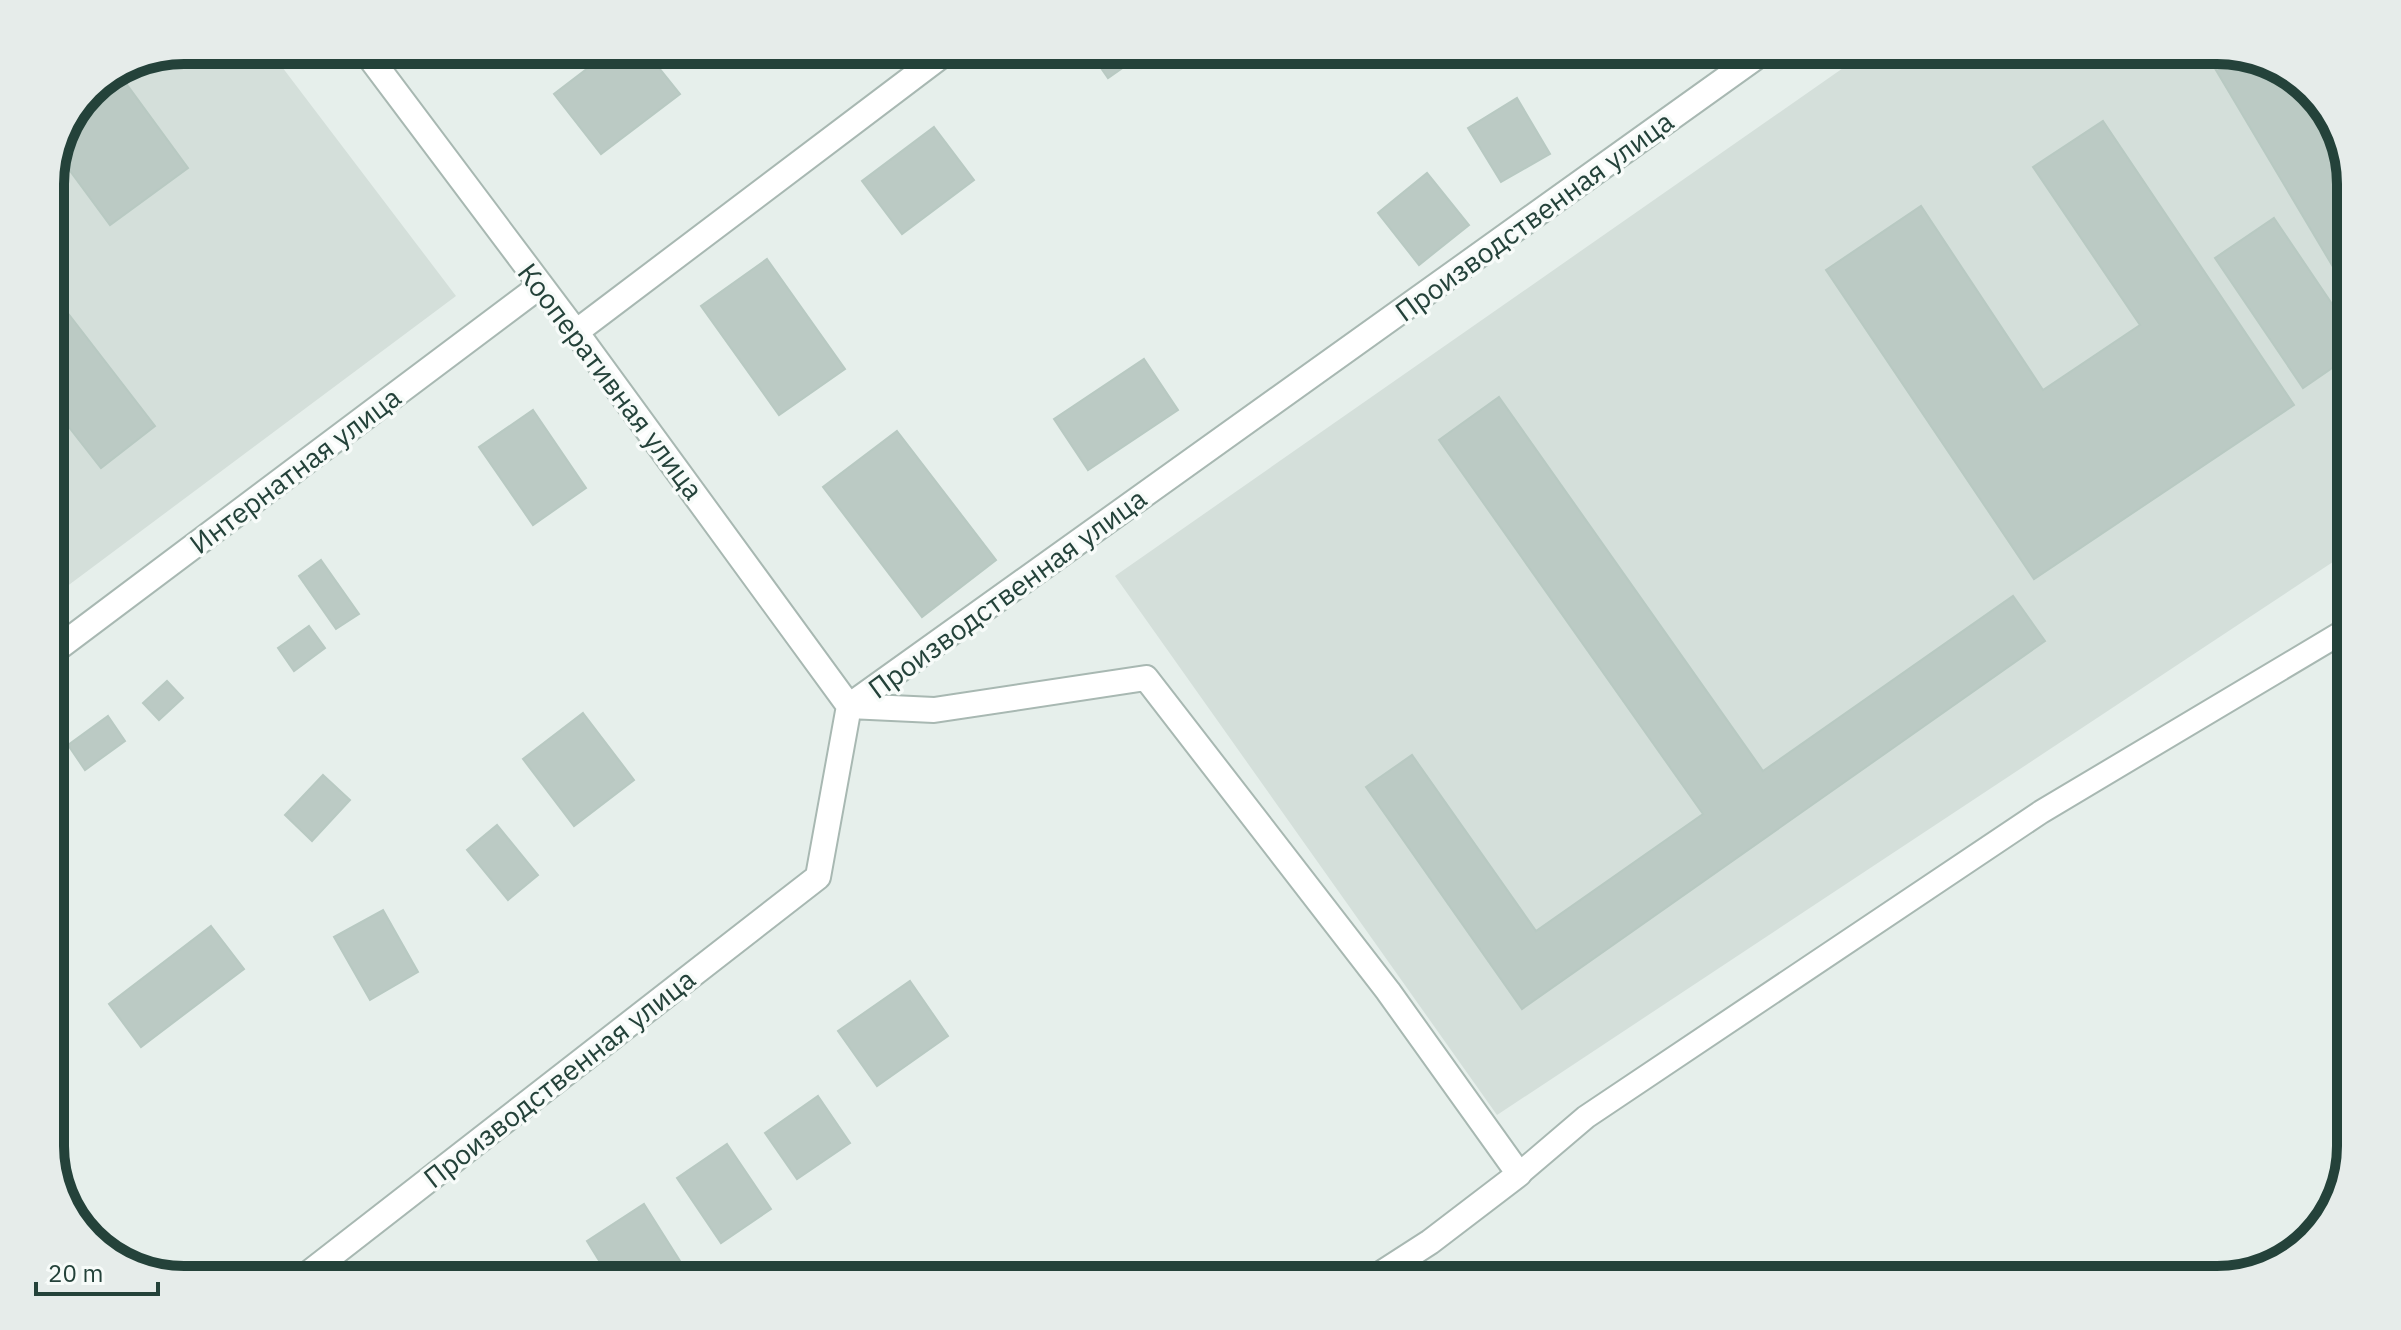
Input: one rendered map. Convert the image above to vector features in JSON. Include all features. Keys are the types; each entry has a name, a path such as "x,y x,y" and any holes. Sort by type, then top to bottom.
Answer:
{"street":[{"name":"Кооперативная улица","path":"375,64 576,332 849,706"},
{"path":"576,332 930,64"},
{"name":"Производственная улица","path":"318,1266 818,877 849,706 1746,64"},
{"name":"Интернатная улица","path":"64,643 540,286"},
{"path":"849,706 934,710 1146,678 1388,991 1519,1174 1430,1242 1393,1266"}],"lane":[{"path":"1519,1174 1586,1117 2041,812 2337,635"}],"shaded area":[{"path":"280,64 456,296 64,589 64,176 73,138 84,117 117,84 161,66"},
{"path":"1849,64 2240,66 2270,76 2296,94 2317,117 2331,146 2337,176 2337,559 1497,1115 1115,576"}],"building":[{"path":"593,64 656,64 680,94 601,154 554,94"},
{"path":"1098,64 1128,64 1108,78"},
{"path":"2212,64 2240,66 2270,76 2296,94 2317,117 2331,146 2337,176 2337,273"},
{"path":"124,80 188,168 110,225 66,165 73,138 84,117 99,99"},
{"path":"1517,98 1550,154 1501,182 1468,128"},
{"path":"2103,121 2294,405 2034,579 1826,270 1921,206 2043,390 2140,325 2033,167"},
{"path":"934,127 974,180 902,234 862,181"},
{"path":"1427,173 1469,225 1419,265 1378,213"},
{"path":"2274,218 2337,311 2337,365 2303,388 2215,258"},
{"path":"767,259 845,369 779,415 701,306"},
{"path":"64,308 155,426 101,468 64,421"},
{"path":"1144,359 1178,410 1088,470 1054,419"},
{"path":"1499,397 1763,771 2013,596 2045,641 1522,1009 1366,787 1412,755 1536,931 1703,814 1439,440"},
{"path":"533,410 586,488 533,525 479,447"},
{"path":"897,431 996,560 922,617 823,487"},
{"path":"321,560 359,614 336,629 299,576"},
{"path":"309,626 325,648 294,671 278,648"},
{"path":"167,681 183,698 159,720 143,703"},
{"path":"583,713 634,780 574,826 523,759"},
{"path":"108,716 125,741 85,770 68,745"},
{"path":"323,775 350,800 312,841 285,815"},
{"path":"497,825 538,875 508,900 467,850"},
{"path":"383,910 418,972 370,1000 334,937"},
{"path":"211,926 244,969 141,1047 109,1004"},
{"path":"910,981 948,1036 877,1086 838,1031"},
{"path":"818,1096 850,1143 797,1179 765,1133"},
{"path":"727,1144 771,1209 721,1243 677,1178"},
{"path":"644,1204 683,1266 602,1266 587,1241"}]}
